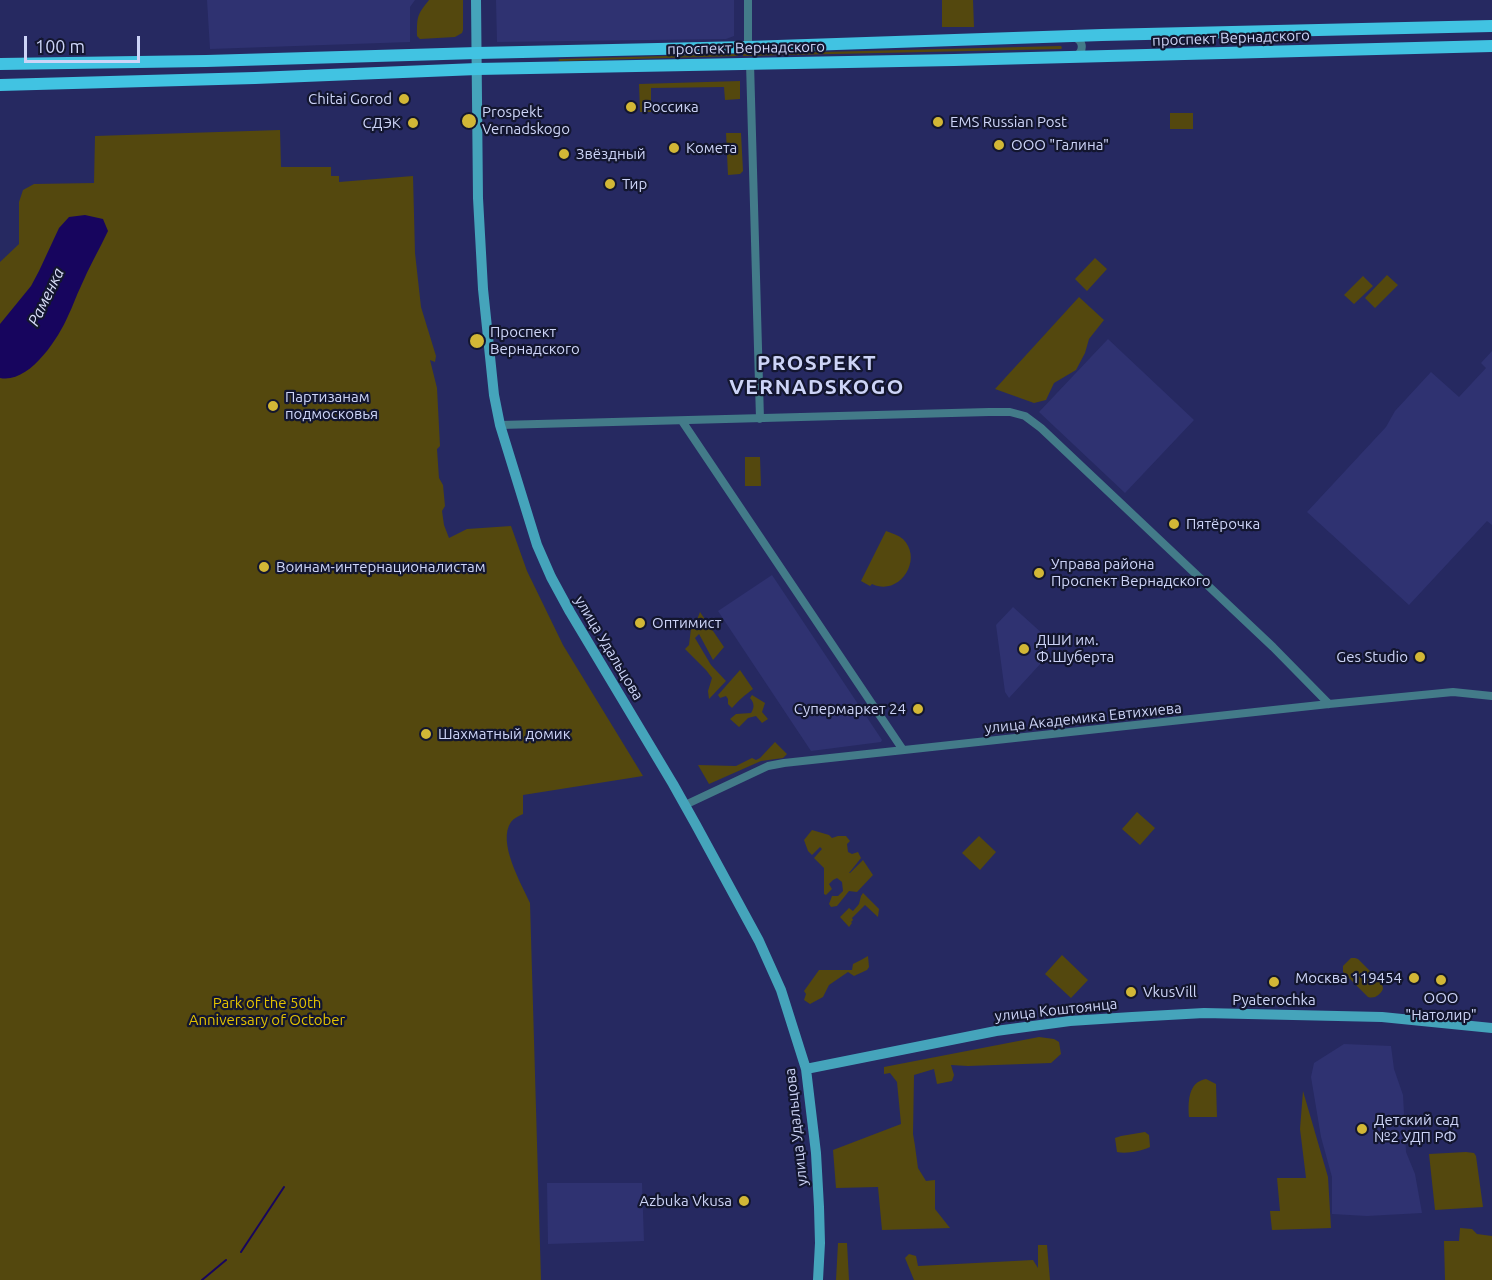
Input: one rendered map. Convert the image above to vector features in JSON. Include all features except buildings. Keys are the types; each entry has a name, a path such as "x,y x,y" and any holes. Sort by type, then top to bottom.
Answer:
{"main road":[{"name":"проспект Вернадского","path":"1,64 206,61 1492,26"},
{"name":"проспект Вернадского","path":"0,85 477,69 920,61 1492,46"}],"street":[{"name":"улица Удальцова","path":"476,0 478,198 483,289 494,395 500,425 534,536 551,577 732,889 769,963 786,1005 806,1069 816,1153 820,1243 818,1280"},
{"path":"748,0 748,47"},
{"path":"1071,36 1078,39 1082,45 1078,55 1072,57"},
{"path":"750,63 760,419"},
{"path":"0,91 25,84"},
{"path":"500,425 989,412 1010,412 1025,416 1125,506 1273,647 1329,704"},
{"path":"682,421 903,750"},
{"name":"улица Академика Евтихиева","path":"685,805 768,766 784,763 1453,692 1492,696"},
{"name":"улица Коштоянца","path":"806,1069 996,1031 1070,1021 1132,1017 1204,1013 1382,1017 1492,1028"}],"shaded area":[{"path":"207,0 415,0 410,7 410,42 210,49"},
{"path":"496,0 734,0 734,36 726,39 497,42"},
{"path":"1108,339 1194,420 1125,493 1039,412"},
{"path":"1492,351 1492,525 1487,521 1409,605 1307,512 1386,427 1395,411 1431,372 1459,397 1486,368 1481,363"},
{"path":"772,575 882,740 881,742 811,751 718,611"},
{"name":"ДШИ им. Ф.Шуберта","path":"1013,607 1054,644 1040,658 1043,661 1009,698 1005,692 996,625"},
{"name":"Детский сад №2 УДП РФ","path":"1344,1044 1391,1046 1394,1069 1403,1095 1406,1152 1415,1174 1422,1213 1367,1216 1332,1214 1332,1177 1321,1137 1311,1077 1314,1063"},
{"path":"547,1183 642,1183 644,1241 548,1244"}],"green space":[{"path":"429,0 463,0 462,33 455,37 420,39 417,36 418,16"},
{"path":"942,0 973,0 974,27 942,27"},
{"path":"1061,46 1061,49 743,56 743,54"},
{"path":"738,54 738,56 558,60 560,59"},
{"path":"740,81 740,99 725,100 724,87 651,88 651,112 640,112 639,84"},
{"path":"1170,113 1193,113 1193,129 1170,129"},
{"name":"Park of the 50th Anniversary of October","path":"280,130 281,167 331,167 331,176 339,176 339,182 413,176 415,253 421,307 436,356 435,362 430,360 437,388 440,446 437,449 439,478 443,485 445,506 442,511 444,525 449,538 467,529 511,526 527,571 563,645 643,776 523,795 523,814 511,822 507,830 508,851 530,903 541,1280 0,1280 0,262 19,244 19,202 23,190 34,184 94,183 95,136"},
{"path":"726,133 741,133 743,171 740,174 728,175"},
{"path":"1095,258 1107,269 1087,291 1075,279"},
{"path":"1387,275 1398,285 1375,308 1365,298"},
{"path":"1363,276 1373,286 1354,304 1344,295"},
{"path":"1079,297 1104,320 1089,339 1076,370 1054,383 1046,400 1034,403 995,389"},
{"path":"745,457 760,457 761,486 745,486"},
{"path":"886,531 903,539 909,547 910,566 899,581 891,585 882,587 872,584 870,586 861,581"},
{"path":"700,612 724,647 713,660 699,634 695,638 711,665 726,681 709,699 708,691 712,678 685,649 689,645 692,620 696,622"},
{"path":"740,670 753,689 732,708 726,696 720,698 718,695"},
{"path":"752,695 765,703 762,712 768,719 762,723 756,716 748,718 739,727 730,719 736,714 751,713 753,703 750,698"},
{"path":"775,742 787,754 783,758 761,761 709,784 698,765 736,766 752,758 756,760 760,758"},
{"path":"1137,812 1155,828 1140,845 1122,829"},
{"path":"812,830 832,838 846,836 850,841 847,844 848,852 852,854 858,852 861,858 849,873 863,860 873,875 857,892 849,891 837,906 831,907 829,904 832,896 838,896 843,891 842,882 837,878 833,880 829,884 832,889 826,895 824,894 824,868 814,858 822,849 820,847 812,855 804,840"},
{"path":"979,836 996,852 980,870 962,853"},
{"path":"863,893 879,909 878,917 865,905 852,918 849,927 840,917 849,908 853,911 859,904"},
{"path":"1062,955 1088,980 1071,998 1045,974"},
{"path":"868,956 867,970 854,976 848,972 829,985 823,997 810,1004 804,1000 806,994 804,991 819,970 852,970 853,964"},
{"path":"1351,958 1358,959 1382,983 1383,989 1377,996 1368,997 1343,972 1343,966"},
{"path":"1039,1037 1059,1042 1061,1054 1051,1063 951,1065 954,1075 952,1081 937,1084 934,1069 914,1075 913,1134 918,1168 926,1181 935,1180 935,1209 950,1228 882,1230 878,1187 836,1188 833,1150 901,1124 897,1082 890,1073 884,1074 884,1067"},
{"path":"1206,1079 1216,1084 1217,1117 1189,1117 1189,1099 1192,1088"},
{"path":"1303,1091 1328,1177 1331,1228 1272,1230 1270,1211 1280,1211 1277,1178 1306,1178 1300,1129"},
{"path":"1145,1132 1149,1135 1150,1147 1134,1152 1117,1152 1115,1138"},
{"path":"1474,1153 1476,1156 1483,1207 1435,1210 1429,1154"},
{"path":"1460,1228 1472,1229 1477,1234 1492,1236 1492,1280 1445,1280 1444,1241 1459,1241"},
{"path":"838,1243 847,1243 849,1280 836,1280"},
{"path":"1038,1245 1047,1245 1050,1280 914,1280 905,1258 909,1254 916,1256 918,1266 1033,1260 1038,1268"}],"water":[{"name":"Раменка","path":"85,215 103,219 108,231 63,326 50,347 32,367 11,378 0,378 0,324 31,286 59,228 69,217"}],"waterway":[{"path":"241,1252 284,1187"},
{"path":"202,1280 226,1260"}],"place":[{"name":"Chitai Gorod","path":"404,99"},
{"name":"Россика","path":"631,107"},
{"name":"Prospekt Vernadskogo","path":"469,121"},
{"name":"EMS Russian Post","path":"938,122"},
{"name":"СДЭК","path":"413,123"},
{"name":"ООО \"Галина\"","path":"999,145"},
{"name":"Комета","path":"674,148"},
{"name":"Звёздный","path":"564,154"},
{"name":"Тир","path":"610,184"},
{"name":"Проспект Вернадского","path":"477,341"},
{"name":"Партизанам подмосковья","path":"273,406"},
{"name":"Пятёрочка","path":"1174,524"},
{"name":"Воинам-интернационалистам","path":"264,567"},
{"name":"Управа района Проспект Вернадского","path":"1039,573"},
{"name":"Оптимист","path":"640,623"},
{"name":"ДШИ им. Ф.Шуберта","path":"1024,649"},
{"name":"Ges Studio","path":"1420,657"},
{"name":"Супермаркет 24","path":"918,709"},
{"name":"Шахматный домик","path":"426,734"},
{"name":"Москва 119454","path":"1414,978"},
{"name":"ООО \"Натолир\"","path":"1441,980"},
{"name":"Pyaterochka","path":"1274,982"},
{"name":"VkusVill","path":"1131,992"},
{"name":"Детский сад №2 УДП РФ","path":"1362,1129"},
{"name":"Azbuka Vkusa","path":"744,1201"}],"district":[{"name":"PROSPEKT VERNADSKOGO","path":"817,375"}]}
